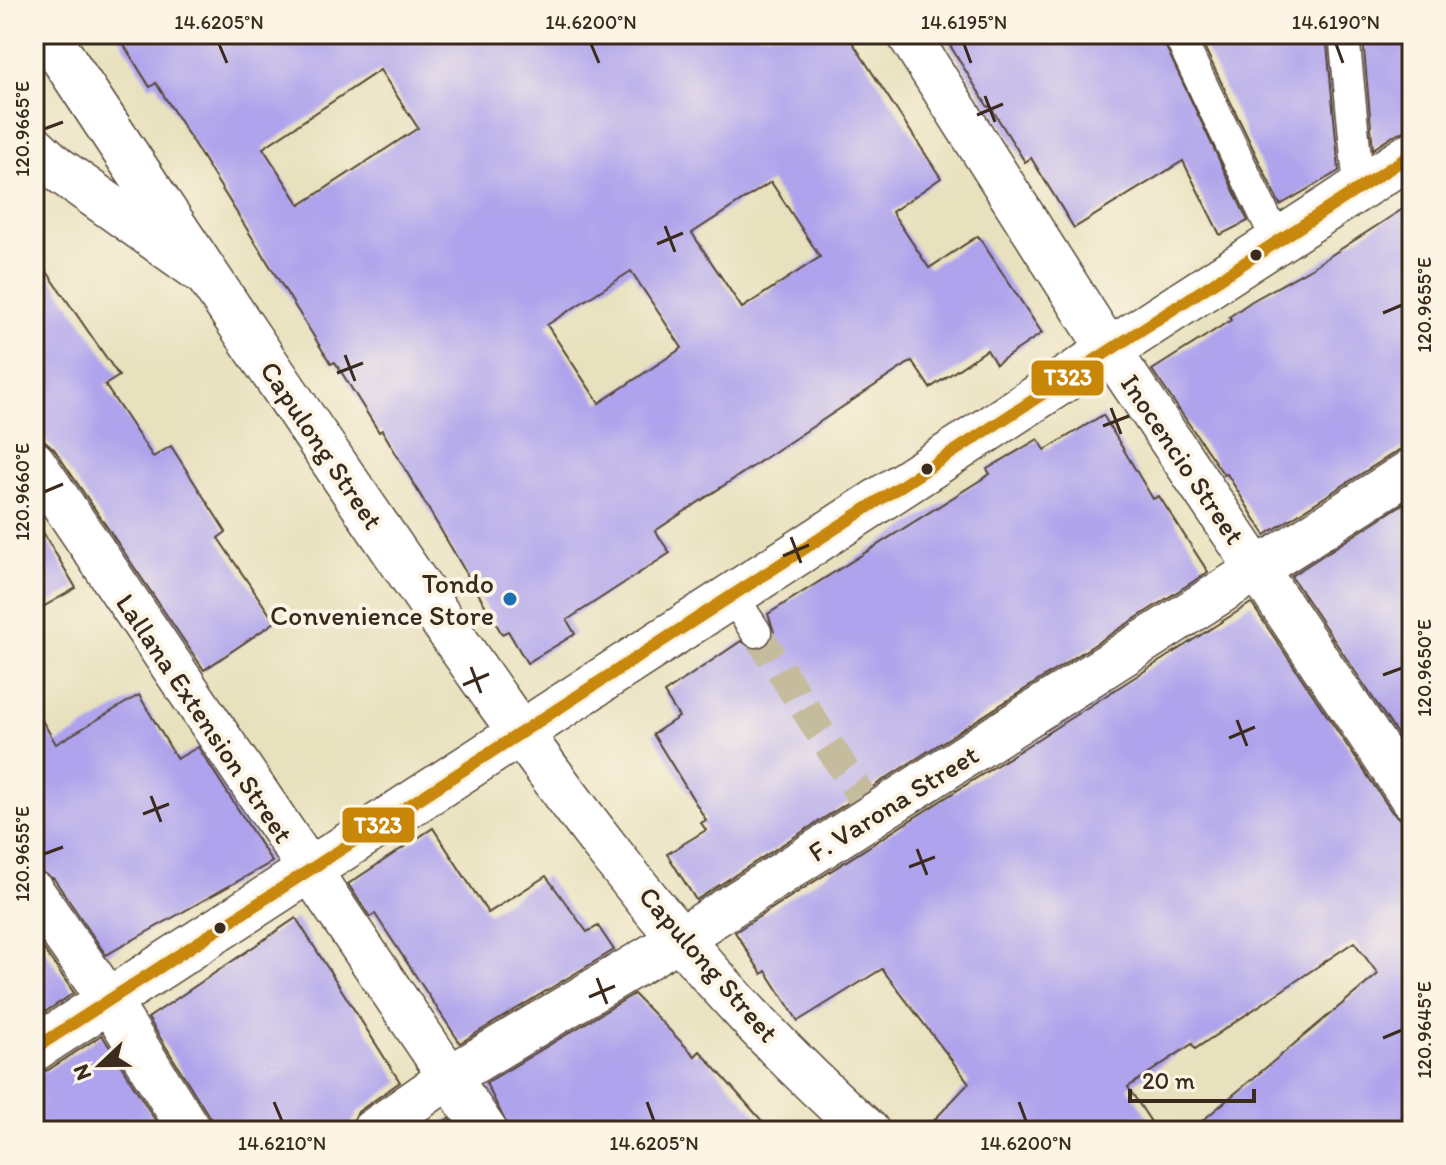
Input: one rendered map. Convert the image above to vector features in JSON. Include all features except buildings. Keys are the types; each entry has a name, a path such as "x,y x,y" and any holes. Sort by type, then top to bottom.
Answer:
{"street":[{"name":"Capulong Street","path":"47,34 204,273 519,734 681,938 817,1086 867,1131"},
{"name":"Inocencio Street","path":"908,34 1110,349 1412,799"},
{"path":"1178,34 1277,241"},
{"path":"1344,34 1359,188"},
{"path":"34,147 55,167 204,273"},
{"path":"34,1049 307,869 427,797 519,734 744,615 1110,349 1412,154"},
{"name":"Lallana Extension Street","path":"34,462 486,1131"},
{"name":"F. Varona Street","path":"372,1131 451,1076 681,938 869,807 1258,572 1412,470"},
{"path":"34,893 108,999 190,1131"}],"tunnel":[{"path":"756,632 863,799"}],"transit line":[{"name":"T323","path":"34,1049 1412,154"}],"place":[{"name":"Tondo Convenience Store","path":"510,599"}]}
